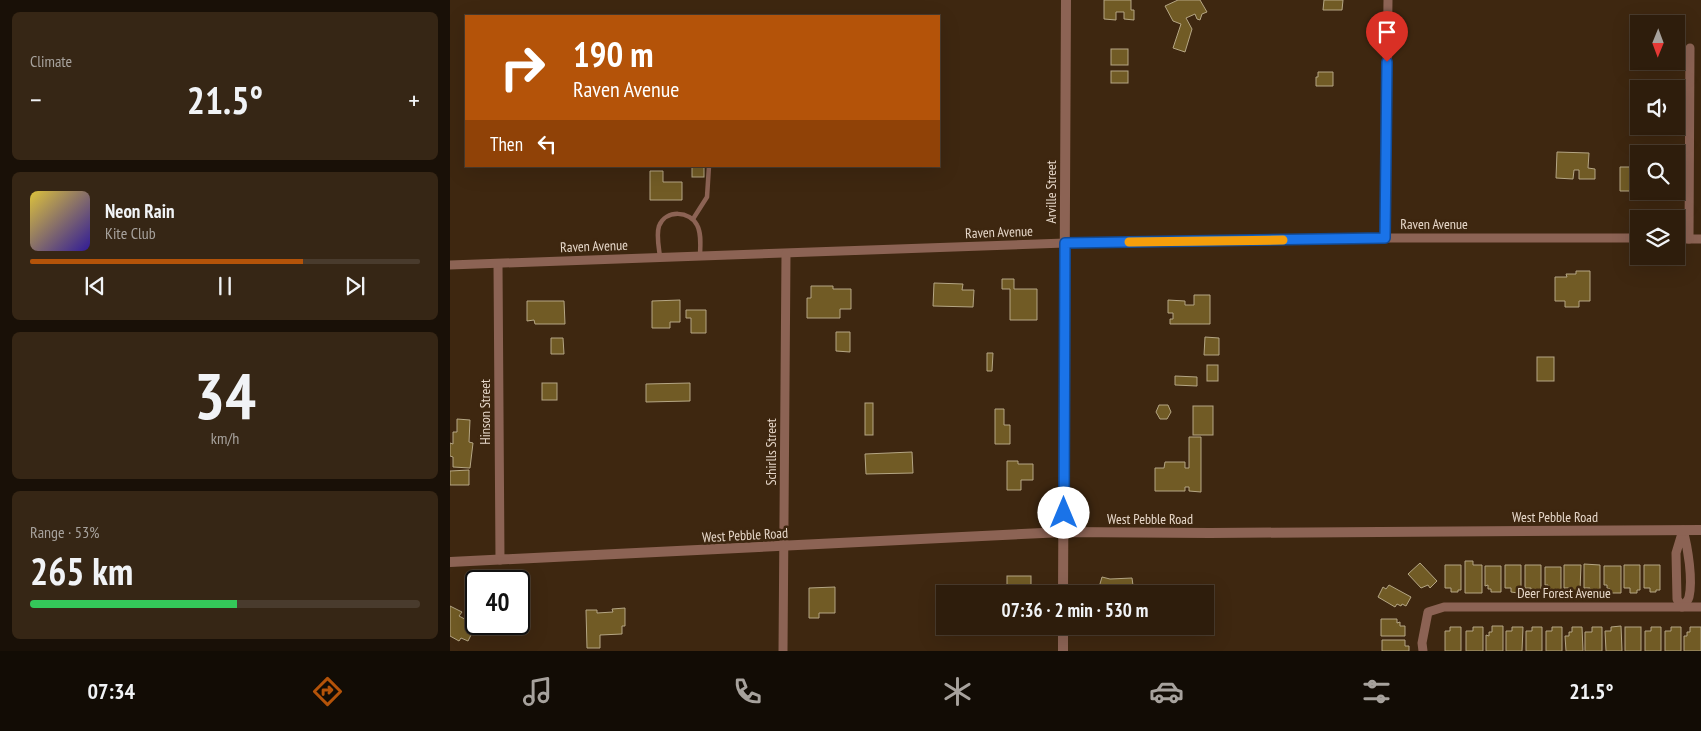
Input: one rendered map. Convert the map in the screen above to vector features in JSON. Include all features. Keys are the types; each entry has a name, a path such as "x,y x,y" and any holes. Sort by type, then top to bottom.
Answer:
{"street":[{"name":"Arville Street","path":"1064,585 1066,0"},
{"path":"1385,238 1388,0"},
{"path":"1689,238 1690,48"},
{"name":"Raven Avenue","path":"450,265 1065,243 1385,238 1630,238"},
{"path":"1685,238 1701,239"},
{"name":"Schirlls Street","path":"783,651 786,254"},
{"name":"Hinson Street","path":"498,264 500,560"},
{"path":"1683,530 1689,553 1689,599 1682,607 1677,599 1676,553 1683,530"},
{"name":"West Pebble Road","path":"450,562 1064,532 1701,530"},
{"name":"Deer Forest Avenue","path":"1422,651 1428,612 1444,607 1701,607"},
{"path":"1063,635 1063,651"}],"lane":[{"path":"693,219 707,197 709,167"},
{"path":"660,258 658,232 662,221 675,214 682,214 693,219 699,230 700,257"},
{"path":"1676,575 1689,575"}],"building":[{"path":"1104,0 1131,0 1134,20 1124,19 1124,12 1116,12 1116,20 1104,19"},
{"path":"1178,0 1200,0 1207,12 1202,14 1200,20 1197,19 1195,14 1186,18 1192,29 1185,52 1173,48 1181,24 1173,21 1165,6"},
{"path":"1324,0 1343,0 1342,10 1323,10"},
{"path":"1111,49 1128,49 1128,65 1111,65"},
{"path":"1111,71 1128,71 1128,83 1111,83"},
{"path":"1318,72 1333,72 1333,86 1316,86"},
{"path":"1557,152 1589,153 1588,168 1595,169 1595,179 1579,179 1579,170 1574,170 1573,179 1556,178"},
{"path":"692,167 704,167 704,177 692,177"},
{"path":"1620,167 1630,167 1630,191 1620,191"},
{"path":"650,171 663,171 663,182 682,182 682,200 650,200"},
{"path":"1576,271 1590,271 1590,301 1579,301 1579,307 1565,307 1565,301 1555,301 1555,277 1567,277 1566,274 1576,274"},
{"path":"1002,279 1014,279 1014,289 1037,289 1037,320 1010,320 1010,289 1002,289"},
{"path":"934,283 963,284 962,290 974,290 973,307 933,306"},
{"path":"811,286 833,286 833,289 851,289 851,309 840,309 840,318 807,318 807,298 811,298"},
{"path":"1194,295 1210,295 1210,324 1170,324 1170,319 1173,319 1173,313 1168,313 1168,300 1185,301 1185,305 1194,305"},
{"path":"680,300 680,322 670,322 670,328 652,328 652,301"},
{"path":"527,301 564,301 565,324 535,324 534,320 527,321"},
{"path":"686,310 706,310 706,333 691,333 691,318 686,318"},
{"path":"836,332 850,332 850,352 836,351"},
{"path":"1205,337 1219,338 1219,355 1204,355"},
{"path":"551,338 563,338 564,354 551,354"},
{"path":"987,353 993,353 992,371 987,371"},
{"path":"1537,357 1554,357 1554,381 1537,381"},
{"path":"1207,365 1218,365 1218,381 1207,381"},
{"path":"1175,376 1197,377 1197,386 1175,385"},
{"path":"542,383 557,383 557,400 542,400"},
{"path":"690,383 690,401 646,402 646,384"},
{"path":"865,403 873,403 873,435 865,435"},
{"path":"1159,405 1168,405 1171,412 1167,419 1160,419 1156,412"},
{"path":"1193,406 1213,406 1213,435 1193,435"},
{"path":"995,409 1004,409 1004,425 1010,425 1010,444 995,444"},
{"path":"457,419 470,420 469,442 473,443 470,468 453,467 453,457 450,456 450,443 453,444 453,432 457,432"},
{"path":"1189,437 1201,437 1201,492 1189,491 1189,487 1185,487 1185,491 1155,491 1155,468 1164,468 1165,462 1185,462 1185,468 1189,468"},
{"path":"912,452 913,473 866,474 865,454"},
{"path":"1007,461 1018,461 1018,464 1033,464 1033,480 1021,480 1021,490 1007,490"},
{"path":"469,470 469,485 450,485 450,471"},
{"path":"1465,561 1473,561 1473,565 1482,565 1482,593 1465,593"},
{"path":"1420,563 1437,581 1430,588 1428,585 1421,588 1408,574"},
{"path":"1584,564 1600,565 1600,590 1597,590 1597,592 1590,592 1590,588 1584,588"},
{"path":"1445,565 1461,565 1461,590 1458,590 1458,592 1451,592 1451,588 1445,588"},
{"path":"1505,565 1521,565 1521,590 1518,590 1518,593 1511,592 1511,588 1505,588"},
{"path":"1525,565 1541,565 1541,590 1538,590 1538,592 1531,592 1531,588 1525,588"},
{"path":"1564,565 1581,565 1580,590 1577,590 1577,592 1570,592 1570,588 1564,588"},
{"path":"1624,565 1640,565 1640,590 1637,590 1637,593 1630,593 1630,588 1624,588"},
{"path":"1644,565 1660,565 1660,590 1650,592 1650,588 1644,588"},
{"path":"1485,566 1501,566 1501,592 1491,592 1491,589 1488,589 1488,585 1485,586"},
{"path":"1604,566 1621,566 1621,593 1610,593 1607,585 1604,585"},
{"path":"1545,567 1561,567 1561,592 1550,592 1548,585 1545,585"},
{"path":"1007,576 1031,576 1031,585 1007,585"},
{"path":"1102,577 1110,579 1132,578 1133,585 1100,585"},
{"path":"1389,585 1411,597 1406,606 1397,604 1395,607 1378,597 1383,587 1386,589"},
{"path":"835,587 835,613 819,613 819,618 809,618 809,588"},
{"path":"450,606 462,612 459,616 465,619 465,635 471,635 468,641 461,638 459,641 450,636"},
{"path":"625,608 625,626 622,626 622,634 600,635 600,648 587,648 586,610 597,610 597,613 613,612 612,609"},
{"path":"1381,619 1397,619 1397,623 1400,622 1400,626 1405,626 1405,636 1381,636"},
{"path":"1492,626 1503,626 1503,651 1486,651 1486,635 1489,636 1489,632 1492,632"},
{"path":"1621,626 1622,651 1606,651 1605,631 1611,631 1611,627"},
{"path":"1450,627 1461,627 1461,651 1445,651 1445,631 1450,631"},
{"path":"1473,627 1483,627 1483,651 1466,651 1466,631 1473,631"},
{"path":"1512,627 1523,627 1522,651 1506,651 1506,631 1512,631"},
{"path":"1532,627 1542,627 1542,651 1526,651 1526,631 1532,631"},
{"path":"1552,627 1562,627 1562,651 1546,651 1546,631 1552,631"},
{"path":"1572,627 1582,627 1583,651 1566,651 1565,636 1569,636 1569,632 1572,632"},
{"path":"1592,627 1602,627 1602,651 1585,651 1585,632 1592,632"},
{"path":"1625,627 1641,627 1641,651 1625,651"},
{"path":"1651,627 1661,627 1661,651 1645,651 1645,631 1651,631"},
{"path":"1671,627 1681,627 1681,651 1665,651 1665,631 1671,631"},
{"path":"1690,627 1701,627 1701,651 1684,651 1684,636 1687,636 1687,632 1690,632"},
{"path":"1382,640 1405,640 1405,646 1409,646 1409,651 1382,651"}],"slow traffic":[{"path":"1129,242 1283,240"}],"route":[{"path":"1064,513 1065,243 1385,238 1387,62"}]}
